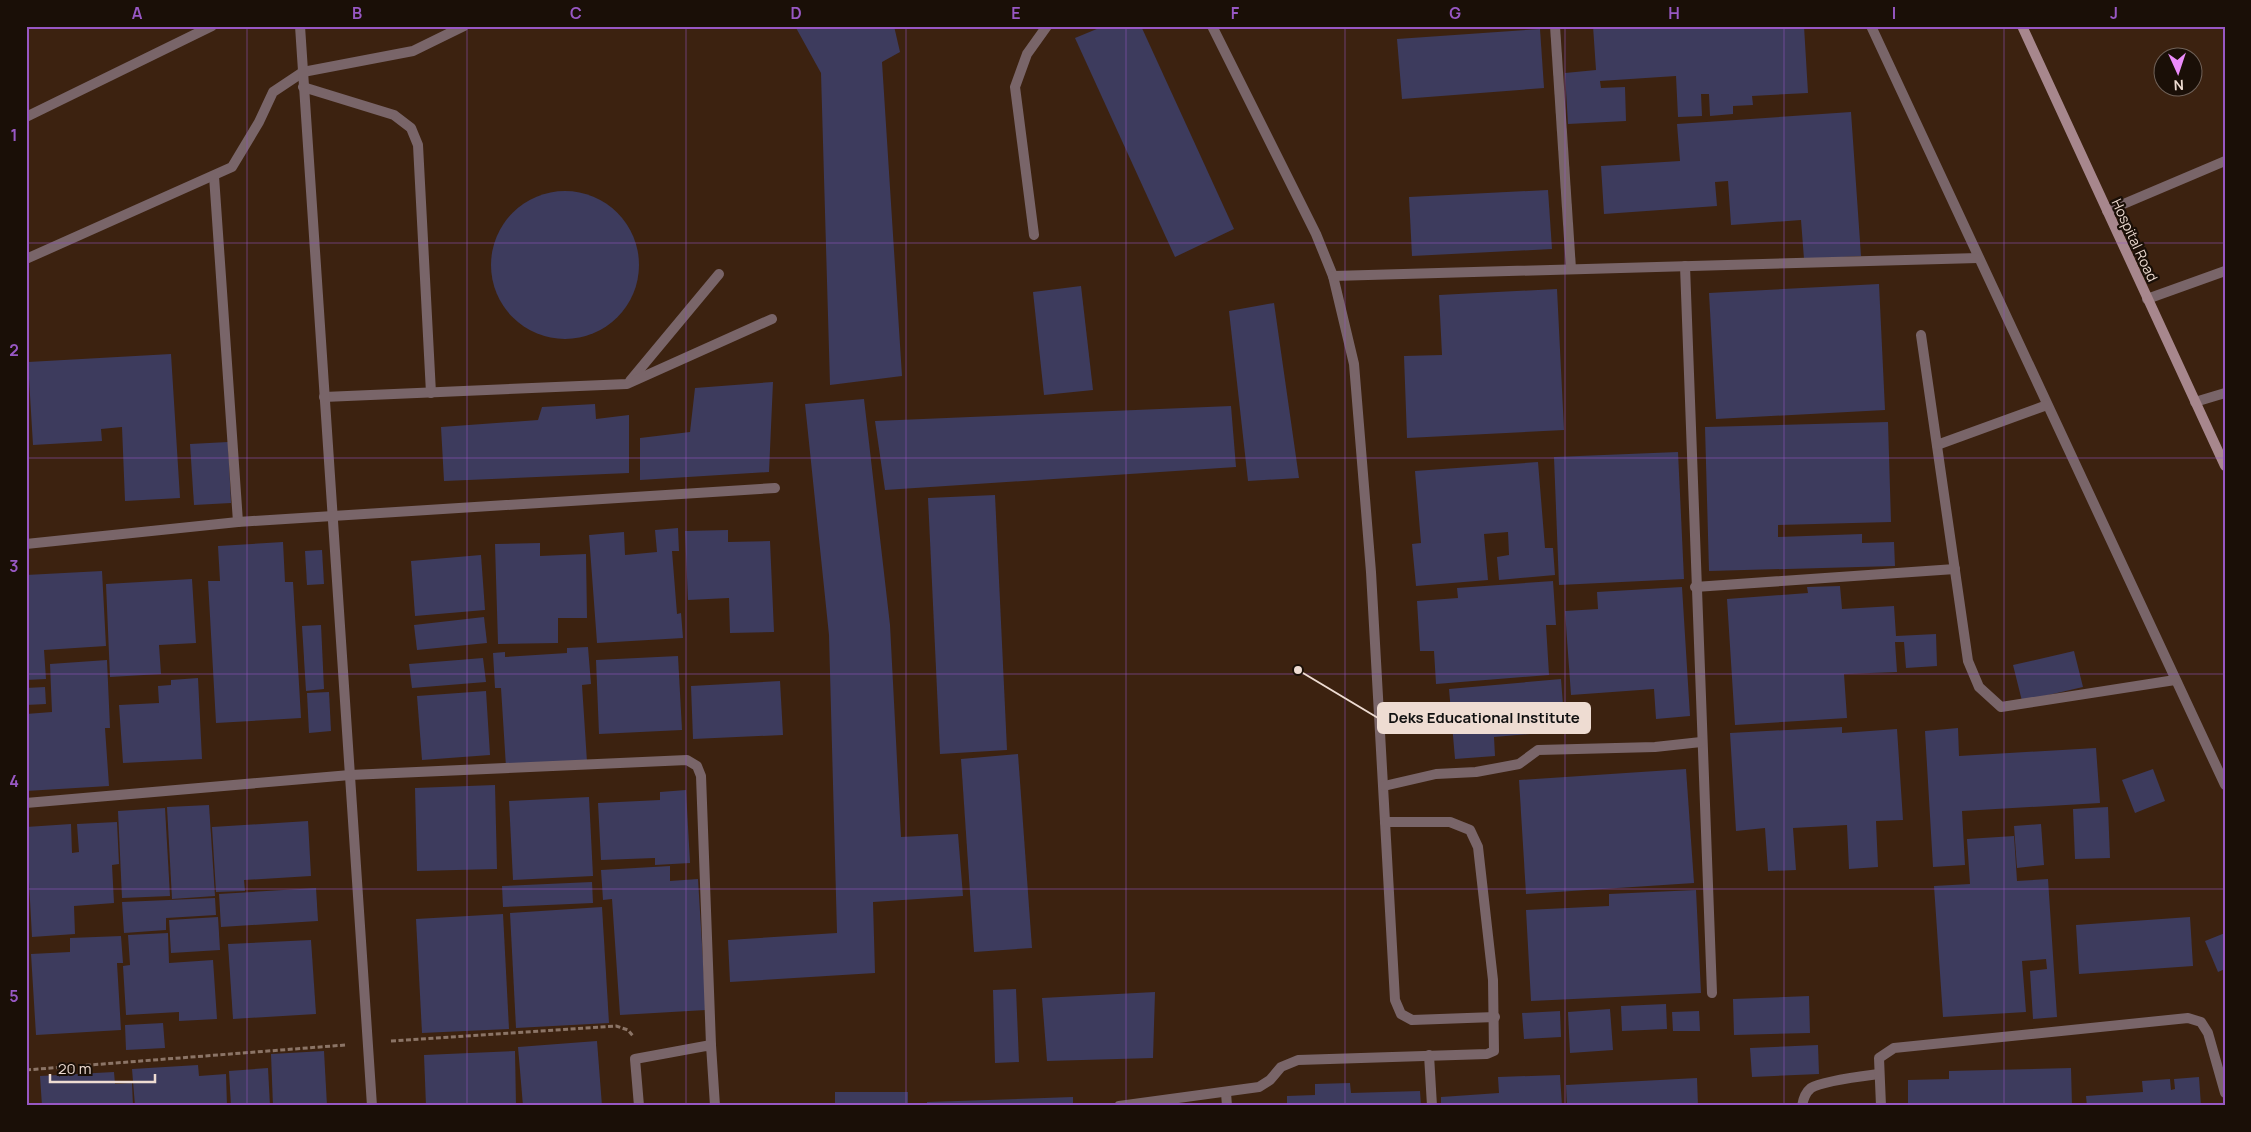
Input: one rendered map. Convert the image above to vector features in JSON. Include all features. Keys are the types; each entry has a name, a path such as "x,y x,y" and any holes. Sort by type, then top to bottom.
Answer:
{"main road":[{"name":"Hospital Road","path":"2022,26 2195,402 2221,448 2225,466"}],"street":[{"path":"26,117 212,26"},
{"path":"300,26 372,1106"},
{"path":"26,259 232,168 259,122 273,92 302,72 413,50 464,26"},
{"path":"1034,235 1015,87 1027,54 1048,26"},
{"path":"1212,26 1316,234 1333,276 1354,364 1371,572 1395,1000 1401,1014 1412,1020 1495,1017"},
{"path":"1555,26 1571,269"},
{"path":"1871,26 2225,786"},
{"path":"303,87 394,115 411,128 418,145 431,393"},
{"path":"2107,211 2225,161"},
{"path":"214,176 238,522"},
{"path":"1333,276 1978,258"},
{"path":"1685,266 1695,587 1712,993"},
{"path":"2147,299 2225,271"},
{"path":"627,384 719,274"},
{"path":"324,397 627,384 772,319"},
{"path":"1921,335 1968,661 1979,686 2001,707 2175,680"},
{"path":"2195,402 2225,393"},
{"path":"1937,445 2047,405"},
{"path":"26,544 238,522 775,488"},
{"path":"1695,587 1955,569"},
{"path":"1384,786 1436,774 1476,772 1519,764 1538,750 1655,747 1701,742"},
{"path":"26,803 350,775 687,760 697,766 701,776 715,1106"},
{"path":"1119,1106 1226,1093 1259,1087 1270,1080 1281,1066 1298,1060 1487,1054 1494,1051 1493,980 1478,847 1470,830 1450,822 1386,822"},
{"path":"1881,1106 1879,1058 1894,1048 2188,1018 2202,1022 2208,1033 2225,1093"},
{"path":"639,1106 635,1059 711,1045"},
{"path":"1429,1055 1432,1106"},
{"path":"1802,1106 1804,1098 1812,1088 1841,1080 1879,1074"},
{"path":"1226,1093 1227,1106"}],"building":[{"path":"795,26 894,26 900,52 882,62 902,376 830,385 821,73"},
{"path":"1104,26 1141,26 1234,229 1175,257 1075,38"},
{"path":"1593,26 1804,26 1808,93 1752,96 1753,105 1733,106 1733,114 1710,116 1709,94 1701,94 1702,116 1678,117 1676,76 1600,81 1601,88 1625,87 1626,121 1568,124 1565,73 1596,70"},
{"path":"1540,29 1544,88 1402,99 1397,39"},
{"path":"1851,112 1861,256 1804,259 1801,220 1731,225 1728,181 1715,182 1717,206 1604,214 1601,166 1680,161 1677,124"},
{"path":"1548,190 1552,249 1412,256 1409,197"},
{"path":"565,191 593,196 606,203 617,213 627,224 634,237 639,265 634,293 627,306 617,317 606,327 593,334 565,339 537,334 524,327 513,317 503,306 496,293 491,265 496,237 503,224 513,213 524,203 537,196"},
{"path":"1879,284 1885,410 1716,419 1709,293"},
{"path":"1081,286 1093,390 1044,395 1033,292"},
{"path":"1557,289 1564,430 1407,438 1404,356 1442,355 1439,295"},
{"path":"1274,303 1299,478 1248,481 1229,311"},
{"path":"171,354 180,498 125,501 122,427 101,429 102,441 33,445 28,362"},
{"path":"773,382 769,472 640,480 640,438 690,432 695,388"},
{"path":"864,399 890,625 901,837 958,834 963,896 873,902 875,973 730,982 728,940 837,933 829,635 805,404"},
{"path":"595,404 596,419 629,415 629,473 444,481 441,427 538,420 542,407"},
{"path":"1231,406 1236,467 885,490 875,421"},
{"path":"1888,422 1891,522 1778,525 1778,537 1862,534 1862,543 1894,542 1895,566 1709,571 1705,427"},
{"path":"228,442 231,503 194,505 190,444"},
{"path":"1678,452 1684,579 1559,585 1554,457"},
{"path":"1538,462 1545,548 1553,548 1555,575 1499,580 1497,557 1509,555 1508,532 1484,534 1488,580 1416,586 1412,544 1421,543 1415,471"},
{"path":"995,495 1007,750 940,754 928,498"},
{"path":"678,528 679,551 672,551 677,614 681,613 683,638 597,643 589,535 624,532 625,555 657,552 655,530"},
{"path":"728,530 728,542 770,541 774,632 730,633 729,598 688,600 685,531"},
{"path":"283,542 285,582 293,582 301,718 216,723 208,581 220,581 218,546"},
{"path":"540,543 540,556 586,554 587,618 558,618 558,643 498,644 495,544"},
{"path":"322,550 324,584 307,585 305,551"},
{"path":"481,555 485,610 415,616 411,561"},
{"path":"102,571 106,646 44,650 46,679 26,680 26,575"},
{"path":"192,579 196,643 159,645 161,674 110,677 106,584"},
{"path":"1553,581 1556,625 1546,625 1549,675 1436,684 1434,651 1420,651 1417,601 1458,598 1457,588"},
{"path":"1840,586 1842,609 1894,606 1896,636 1936,634 1937,666 1906,668 1904,642 1895,642 1897,672 1844,674 1847,718 1735,725 1727,599 1808,593 1807,587"},
{"path":"1682,587 1690,716 1656,719 1654,689 1571,695 1565,611 1598,609 1597,592"},
{"path":"484,617 487,643 417,650 414,625"},
{"path":"321,625 324,689 306,691 302,626"},
{"path":"588,647 591,684 582,685 587,762 506,767 501,688 495,688 493,653 505,652 505,657 567,653 567,648"},
{"path":"2074,651 2083,687 2022,701 2013,665"},
{"path":"678,656 682,730 599,734 596,660"},
{"path":"483,658 486,682 412,688 409,664"},
{"path":"107,660 110,728 105,728 109,786 26,791 26,714 52,712 50,664"},
{"path":"198,678 202,759 123,763 119,705 159,703 158,686 171,685 171,680"},
{"path":"1561,679 1565,731 1494,737 1495,756 1455,759 1449,689"},
{"path":"780,681 783,735 693,739 691,686"},
{"path":"45,687 46,704 26,705 26,688"},
{"path":"486,691 490,755 422,760 417,696"},
{"path":"329,692 331,731 309,733 307,693"},
{"path":"1842,727 1842,733 1897,729 1903,820 1876,821 1878,867 1849,869 1847,825 1793,828 1796,870 1768,871 1765,828 1736,831 1730,733"},
{"path":"1958,728 1959,756 2096,748 2100,803 1962,811 1965,865 1933,867 1925,731"},
{"path":"1018,754 1032,948 974,952 961,759"},
{"path":"1686,769 1694,883 1526,894 1519,780"},
{"path":"2153,769 2165,801 2135,813 2122,780"},
{"path":"495,785 497,869 417,871 415,788"},
{"path":"686,790 690,863 655,865 655,858 601,860 598,803 660,800 660,792"},
{"path":"589,797 593,876 513,880 509,801"},
{"path":"209,805 215,896 172,899 167,807"},
{"path":"2108,807 2110,858 2075,859 2073,809"},
{"path":"165,808 170,896 122,898 118,811"},
{"path":"308,821 311,876 244,880 245,891 216,892 212,827"},
{"path":"117,822 119,864 112,865 114,903 74,906 75,934 32,937 26,827 71,824 72,853 79,852 77,824"},
{"path":"2041,824 2044,865 2017,868 2014,826"},
{"path":"2014,836 2017,881 2048,879 2057,1017 2033,1019 2030,971 2047,969 2046,959 2022,961 2026,1012 1943,1017 1934,886 1970,884 1967,839"},
{"path":"670,866 670,881 698,879 706,1010 620,1015 612,899 603,900 601,870"},
{"path":"592,882 593,903 503,907 502,886"},
{"path":"316,888 318,921 221,927 219,894"},
{"path":"1696,890 1701,993 1531,1001 1526,910 1609,906 1609,894"},
{"path":"215,898 216,915 166,918 166,930 124,933 122,902"},
{"path":"602,907 609,1023 516,1028 510,913"},
{"path":"503,914 509,1029 422,1033 416,919"},
{"path":"218,917 220,950 171,953 169,920"},
{"path":"2190,917 2193,966 2079,974 2076,925"},
{"path":"168,933 169,963 213,960 217,1019 179,1021 179,1012 126,1015 123,966 130,965 128,935"},
{"path":"2225,933 2225,969 2218,972 2205,941"},
{"path":"121,936 123,963 117,963 121,1030 36,1035 31,954 70,952 70,938"},
{"path":"311,940 316,1014 233,1019 228,944"},
{"path":"1016,989 1019,1062 995,1063 993,990"},
{"path":"1155,992 1153,1058 1047,1061 1042,998"},
{"path":"1809,996 1810,1033 1734,1035 1733,999"},
{"path":"1666,1004 1667,1029 1622,1031 1621,1006"},
{"path":"1610,1009 1613,1050 1570,1053 1568,1012"},
{"path":"1560,1011 1561,1037 1524,1039 1522,1013"},
{"path":"1699,1011 1700,1031 1673,1031 1672,1012"},
{"path":"163,1023 165,1048 126,1050 125,1025"},
{"path":"597,1041 602,1106 523,1106 518,1047"},
{"path":"1818,1045 1819,1074 1752,1077 1750,1048"},
{"path":"324,1051 327,1106 273,1106 271,1054"},
{"path":"515,1051 516,1106 426,1106 424,1055"},
{"path":"198,1065 199,1076 226,1074 227,1106 135,1106 132,1069"},
{"path":"268,1068 270,1106 231,1106 229,1071"},
{"path":"2071,1068 2072,1106 1908,1106 1908,1080 1949,1079 1949,1071"},
{"path":"114,1072 115,1084 132,1083 133,1106 42,1106 40,1076"},
{"path":"1560,1075 1562,1106 1441,1106 1441,1097 1499,1093 1498,1077"},
{"path":"2199,1077 2201,1106 2087,1106 2086,1096 2143,1092 2142,1081 2170,1079 2171,1090 2175,1089 2174,1079"},
{"path":"1697,1078 1698,1106 1567,1106 1566,1085"},
{"path":"1350,1083 1351,1093 1420,1091 1421,1106 1287,1106 1287,1096 1315,1095 1315,1084"},
{"path":"835,1092 908,1092 908,1106 835,1106"},
{"path":"1073,1097 1073,1106 927,1106 927,1102"}],"place":[{"name":"Deks Educational Institute","path":"1298,670"}]}
